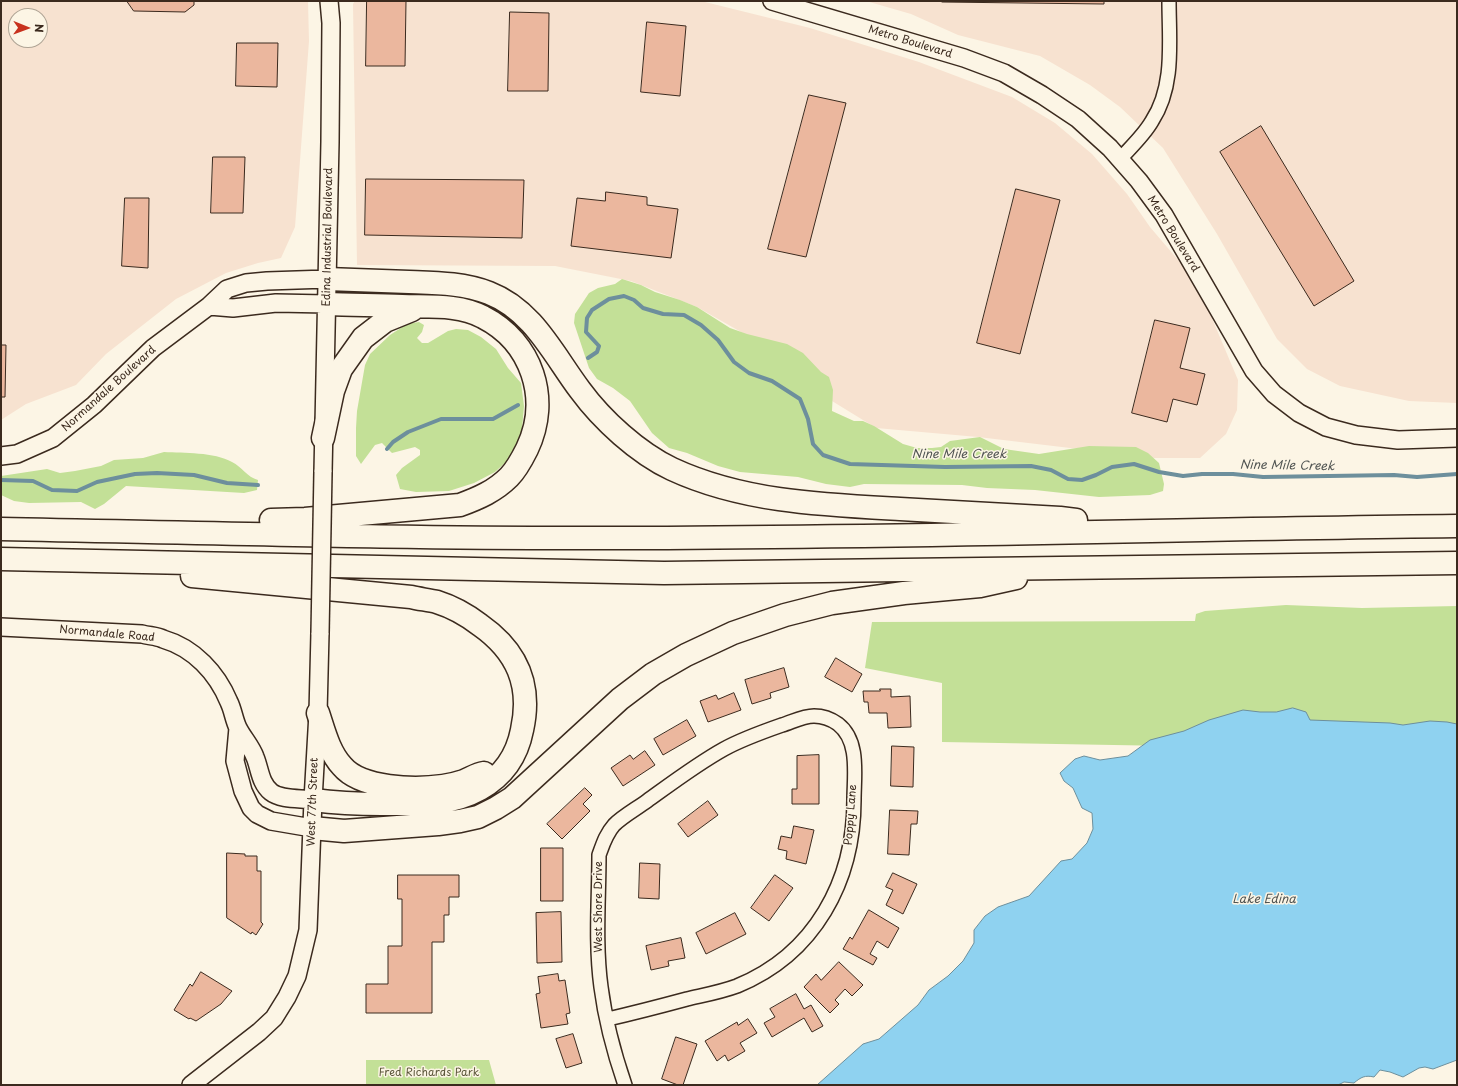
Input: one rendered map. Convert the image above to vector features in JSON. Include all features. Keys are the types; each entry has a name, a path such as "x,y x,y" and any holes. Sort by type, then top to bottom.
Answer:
{"highway":[{"path":"327,280 459,284 490,293 507,302 525,316 542,335 584,395 596,410 618,431 644,452 671,468 703,482 785,500 842,506 1060,518 1157,531"},
{"path":"10,529 305,519 460,505 481,497 510,476 521,462 530,444 536,426 537,397 534,378 528,362 520,348 499,327 483,316 465,310 419,306 327,304"},
{"path":"323,438 333,391 341,369 363,338 385,321 419,306"},
{"path":"10,529 508,538 804,537 1457,526"},
{"path":"1,559 664,573 1457,563"},
{"path":"72,561 210,578 411,597 438,602 466,614 489,631 508,650 519,669 524,689 525,711 520,740 511,761 503,772 479,790 461,798 440,802 419,804 339,804 313,800"},
{"path":"312,828 344,831 438,824 460,821 478,816 496,808 512,798 620,699 653,674 686,655 741,630 786,615 832,603 904,593 980,586 1064,568"},
{"path":"318,713 332,751 341,766 351,775 368,782 399,786 443,786 464,781 481,773 503,772"}],"street":[{"name":"Edina Industrial Boulevard","path":"323,472 330,142 329,1"},
{"name":"Metro Boulevard","path":"772,1 964,58 1004,73 1042,95 1078,119 1120,159 1139,181 1164,215 1254,371 1274,394 1299,413 1326,427 1356,435 1398,440 1457,438"},
{"path":"1120,159 1152,121 1161,106 1167,87 1169,65 1170,1"},
{"name":"Normandale Boulevard","path":"1,456 17,454 53,438 94,405 153,348 209,306 227,289 246,283 327,280"},
{"path":"209,306 233,308 276,303 327,304"},
{"name":"West 77th Street","path":"191,1085 259,1032 274,1018 287,997 297,976 308,930 318,713 323,472"},
{"name":"Normandale Road","path":"1,627 142,634 164,639 182,647 198,657 212,672 221,686 229,702 238,728 255,756 260,773 267,788 272,793 278,795 313,800"},
{"name":"Poppy Lane","path":"608,1019 737,986 765,972 791,953 812,929 830,903 843,874 851,844 854,812 854,755 852,743 846,731 837,723 826,717 813,716 800,719"},
{"name":"West Shore Drive","path":"626,1085 618,1065 601,987 598,955 599,855 604,839 614,825 627,815 688,772 723,750 761,732 800,719"},
{"name":"Normandale Road","path":"238,728 235,760 243,791 251,808 257,814 271,821 312,828"}],"shaded area":[{"path":"1,1 308,1 309,41 295,227 281,258 258,263 226,273 176,299 106,354 76,385 26,404 1,420"},
{"path":"355,1 701,1 810,28 919,62 1012,97 1055,123 1092,154 1127,194 1150,227 1184,267 1200,290 1238,380 1237,410 1226,434 1200,458 1154,458 978,437 876,428 832,401 825,375 741,332 697,307 631,281 555,266 357,265 353,4"},
{"path":"866,1 1457,1 1457,403 1409,401 1340,386 1307,369 1277,339 1217,234 1163,148 1120,107 1090,85 1040,56 958,35 911,14"}],"green space":[{"path":"622,279 697,307 730,328 787,344 803,353 821,372 829,377 833,390 832,411 854,421 863,421 874,426 903,444 917,448 932,448 941,447 950,441 980,437 1004,449 1039,454 1089,446 1136,447 1148,453 1159,463 1164,484 1163,491 1150,495 1099,497 1035,490 987,488 962,485 864,484 850,487 826,484 798,477 740,472 718,466 687,453 669,448 652,433 630,401 613,388 597,379 589,368 574,323 575,314 589,293 598,288 615,284"},
{"path":"419,322 424,325 422,332 417,338 422,343 428,343 448,331 456,329 468,330 481,337 496,349 508,368 521,383 524,406 522,429 520,437 507,461 495,472 474,483 449,491 416,492 400,489 396,475 402,468 420,455 420,450 415,447 392,453 382,443 375,445 361,464 356,456 357,411 365,365 370,354 390,335 407,324"},
{"path":"164,452 217,456 225,459 236,464 251,477 258,480 257,490 244,493 126,486 104,504 95,509 81,502 29,503 14,501 1,495 1,476 47,469 60,473 75,471 101,466 114,460 143,458"},
{"path":"1286,605 1362,608 1457,606 1457,751 942,742 942,683 865,668 872,622 1195,621 1196,614 1205,611"},
{"name":"Fred Richards Park","path":"366,1060 489,1060 496,1085 366,1085"}],"water":[{"name":"Lake Edina","path":"1293,708 1306,712 1310,720 1390,723 1403,725 1430,721 1457,724 1457,1060 1433,1069 1425,1067 1419,1068 1403,1077 1380,1070 1374,1077 1366,1076 1354,1083 1344,1082 1338,1085 817,1085 863,1044 879,1039 918,1005 929,990 948,976 963,961 974,943 974,930 985,916 998,907 1029,896 1061,861 1072,859 1087,843 1093,829 1092,813 1082,808 1073,788 1064,781 1060,773 1075,759 1084,756 1100,760 1128,756 1150,740 1184,731 1209,720 1243,710 1276,712"}],"building":[{"path":"127,1 194,1 194,5 185,12 134,11"},
{"path":"367,1 406,1 405,66 366,66"},
{"path":"1104,1 1104,4 942,2"},
{"path":"510,12 549,13 548,91 508,91"},
{"path":"647,22 686,26 680,96 641,92"},
{"path":"237,43 278,43 277,87 236,86"},
{"path":"809,95 846,103 806,257 768,249"},
{"path":"1261,126 1354,281 1314,306 1220,152"},
{"path":"213,157 245,157 243,213 211,213"},
{"path":"366,179 524,180 522,238 365,235"},
{"path":"1016,189 1060,200 1020,354 977,343"},
{"path":"606,192 647,197 647,205 678,209 671,258 571,246 577,198 605,201"},
{"path":"125,198 149,198 148,268 122,266"},
{"path":"1155,320 1190,328 1180,368 1205,374 1197,405 1173,399 1167,422 1132,413"},
{"path":"1,345 6,345 5,397 1,397"},
{"path":"836,658 862,674 852,692 825,677"},
{"path":"784,668 789,687 770,693 771,698 752,704 745,680"},
{"path":"880,689 891,689 891,697 910,696 911,727 888,728 887,713 869,713 868,702 864,702 863,691 880,691"},
{"path":"734,693 741,710 708,722 700,701 716,695 718,699"},
{"path":"687,720 696,736 663,755 654,739"},
{"path":"892,746 914,747 913,787 891,786"},
{"path":"645,751 655,765 623,786 611,768 630,755 633,759"},
{"path":"819,755 819,804 792,804 792,789 797,789 797,756"},
{"path":"585,788 592,795 583,804 590,811 562,839 547,824"},
{"path":"708,801 718,815 688,837 678,824"},
{"path":"890,810 918,811 917,824 911,824 909,855 888,854"},
{"path":"794,826 814,830 806,864 786,859 787,851 778,849 781,836 791,838"},
{"path":"541,848 563,848 563,901 541,901"},
{"path":"227,853 257,856 257,871 261,871 261,922 263,924 256,935 252,932 251,934 227,918"},
{"path":"640,863 660,864 659,899 639,898"},
{"path":"893,873 917,884 903,914 886,905 893,890 886,887"},
{"path":"398,875 459,875 459,897 449,897 449,915 444,915 444,942 432,942 432,1013 366,1013 366,984 388,984 388,946 402,946 402,899 398,899"},
{"path":"775,875 793,888 769,921 751,908"},
{"path":"869,910 899,928 888,948 877,941 870,954 877,958 873,965 843,949 850,937 852,939"},
{"path":"561,912 562,962 537,963 536,913"},
{"path":"735,913 746,934 706,954 696,933"},
{"path":"681,938 685,958 668,961 669,966 651,970 646,946"},
{"path":"839,962 863,985 852,996 845,989 835,1000 839,1004 830,1013 804,987 816,974 821,980"},
{"path":"201,972 232,991 221,1004 196,1021 190,1018 189,1019 174,1010 190,984 192,986"},
{"path":"558,974 559,981 565,980 570,1013 566,1014 568,1024 541,1028 536,994 540,993 538,977"},
{"path":"796,994 804,1009 811,1005 823,1026 812,1032 804,1018 772,1037 764,1023 775,1017 770,1009"},
{"path":"748,1019 757,1033 740,1043 745,1051 728,1061 725,1055 717,1061 705,1041 737,1022 738,1025"},
{"path":"573,1034 582,1063 566,1068 556,1039"},
{"path":"676,1037 697,1044 683,1085 678,1085 662,1079"}],"waterway":[{"name":"Nine Mile Creek","path":"588,358 597,352 599,346 586,332 587,318 592,310 609,299 624,296 634,300 643,308 663,314 684,315 701,325 718,340 734,362 749,373 772,381 800,399 808,419 813,444 823,455 850,464 945,467 1031,466 1051,470 1068,479 1082,480 1112,467 1134,464 1159,472 1183,476 1202,474 1233,474 1263,477 1394,475 1417,477 1457,474"},
{"name":"Nine Mile Creek","path":"387,449 393,442 408,432 441,419 493,419 518,405"},
{"name":"Nine Mile Creek","path":"1,480 33,481 52,490 77,491 97,482 135,474 157,473 194,475 227,483 258,485"}]}
